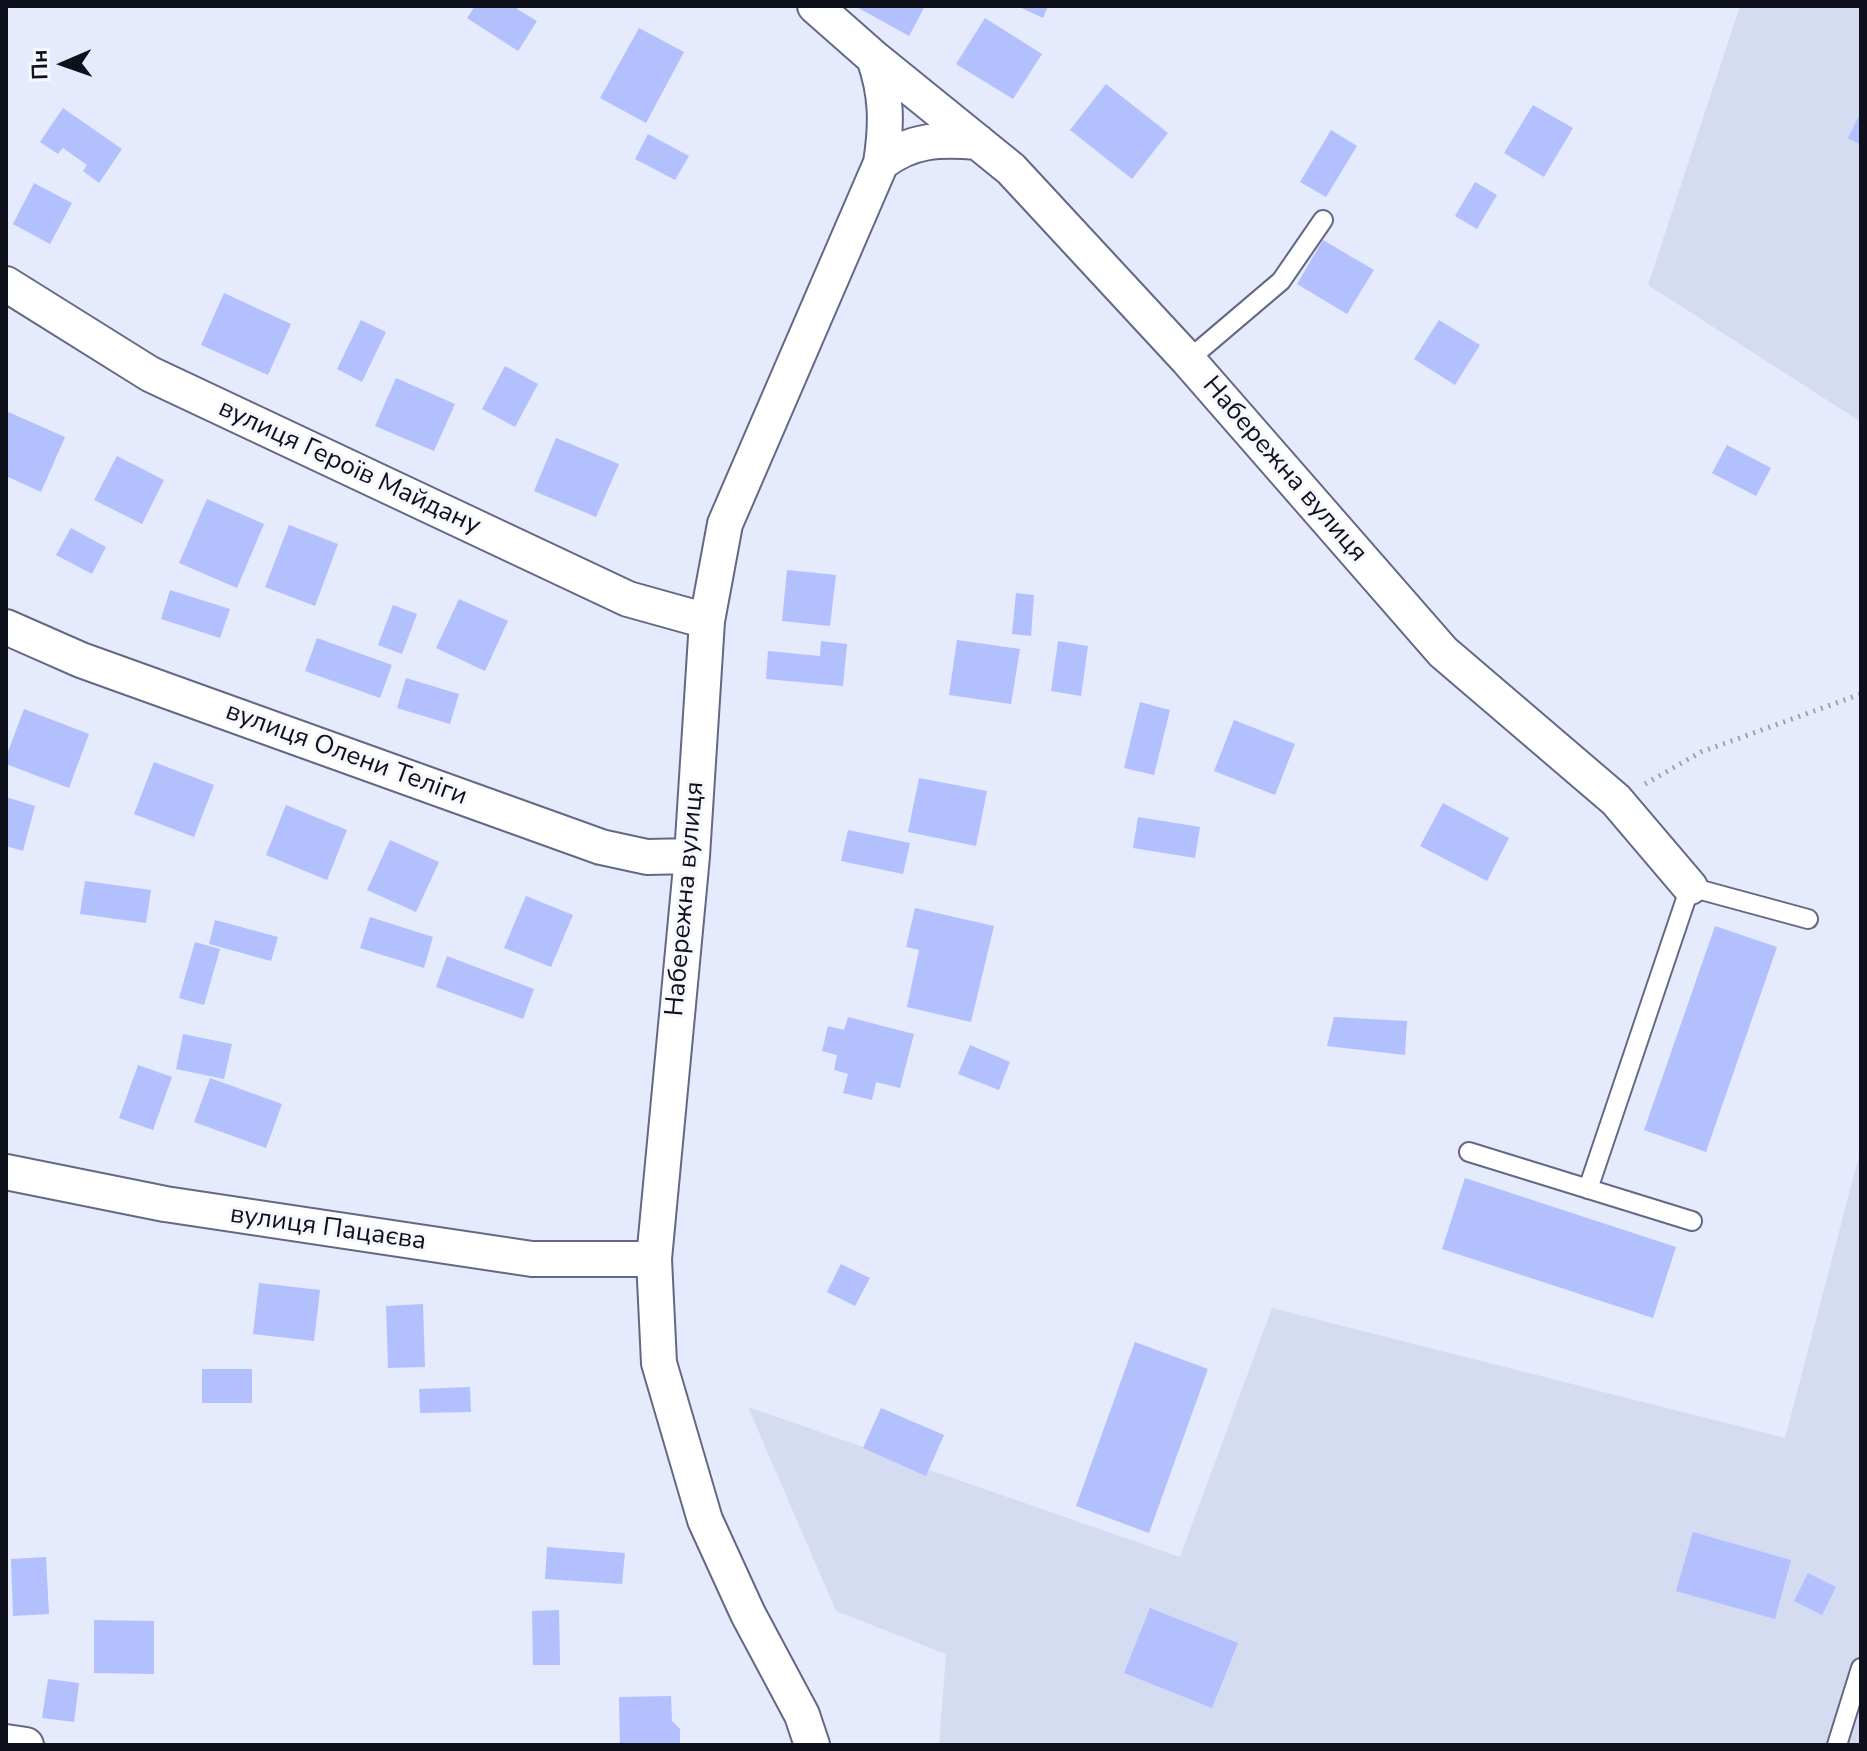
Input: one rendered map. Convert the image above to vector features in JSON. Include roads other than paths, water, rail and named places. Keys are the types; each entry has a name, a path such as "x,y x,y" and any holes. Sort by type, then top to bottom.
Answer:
{"street":[{"name":"Набережна вулиця","path":"815,6 1011,169 1188,360 1443,652 1616,800 1690,887"},
{"name":"Набережна вулиця","path":"812,1745 802,1715 748,1614 705,1520 659,1363 654,1259 692,856 707,621 725,524 881,163 886,133 885,103 882,80 874,58"},
{"path":"881,163 902,149 928,140 978,142"},
{"name":"вулиця Героїв Майдану","path":"6,284 150,374 628,599 707,621"},
{"name":"вулиця Олени Теліги","path":"6,627 81,660 601,847 647,857 692,856"},
{"name":"вулиця Пацаєва","path":"6,1172 165,1204 532,1259 654,1259"},
{"path":"6,1742 26,1745"}],"lane":[{"path":"1188,360 1281,281 1323,220"},
{"path":"1588,1189 1690,887 1808,919"},
{"path":"1469,1152 1692,1221"},
{"path":"1837,1745 1861,1668"}]}
